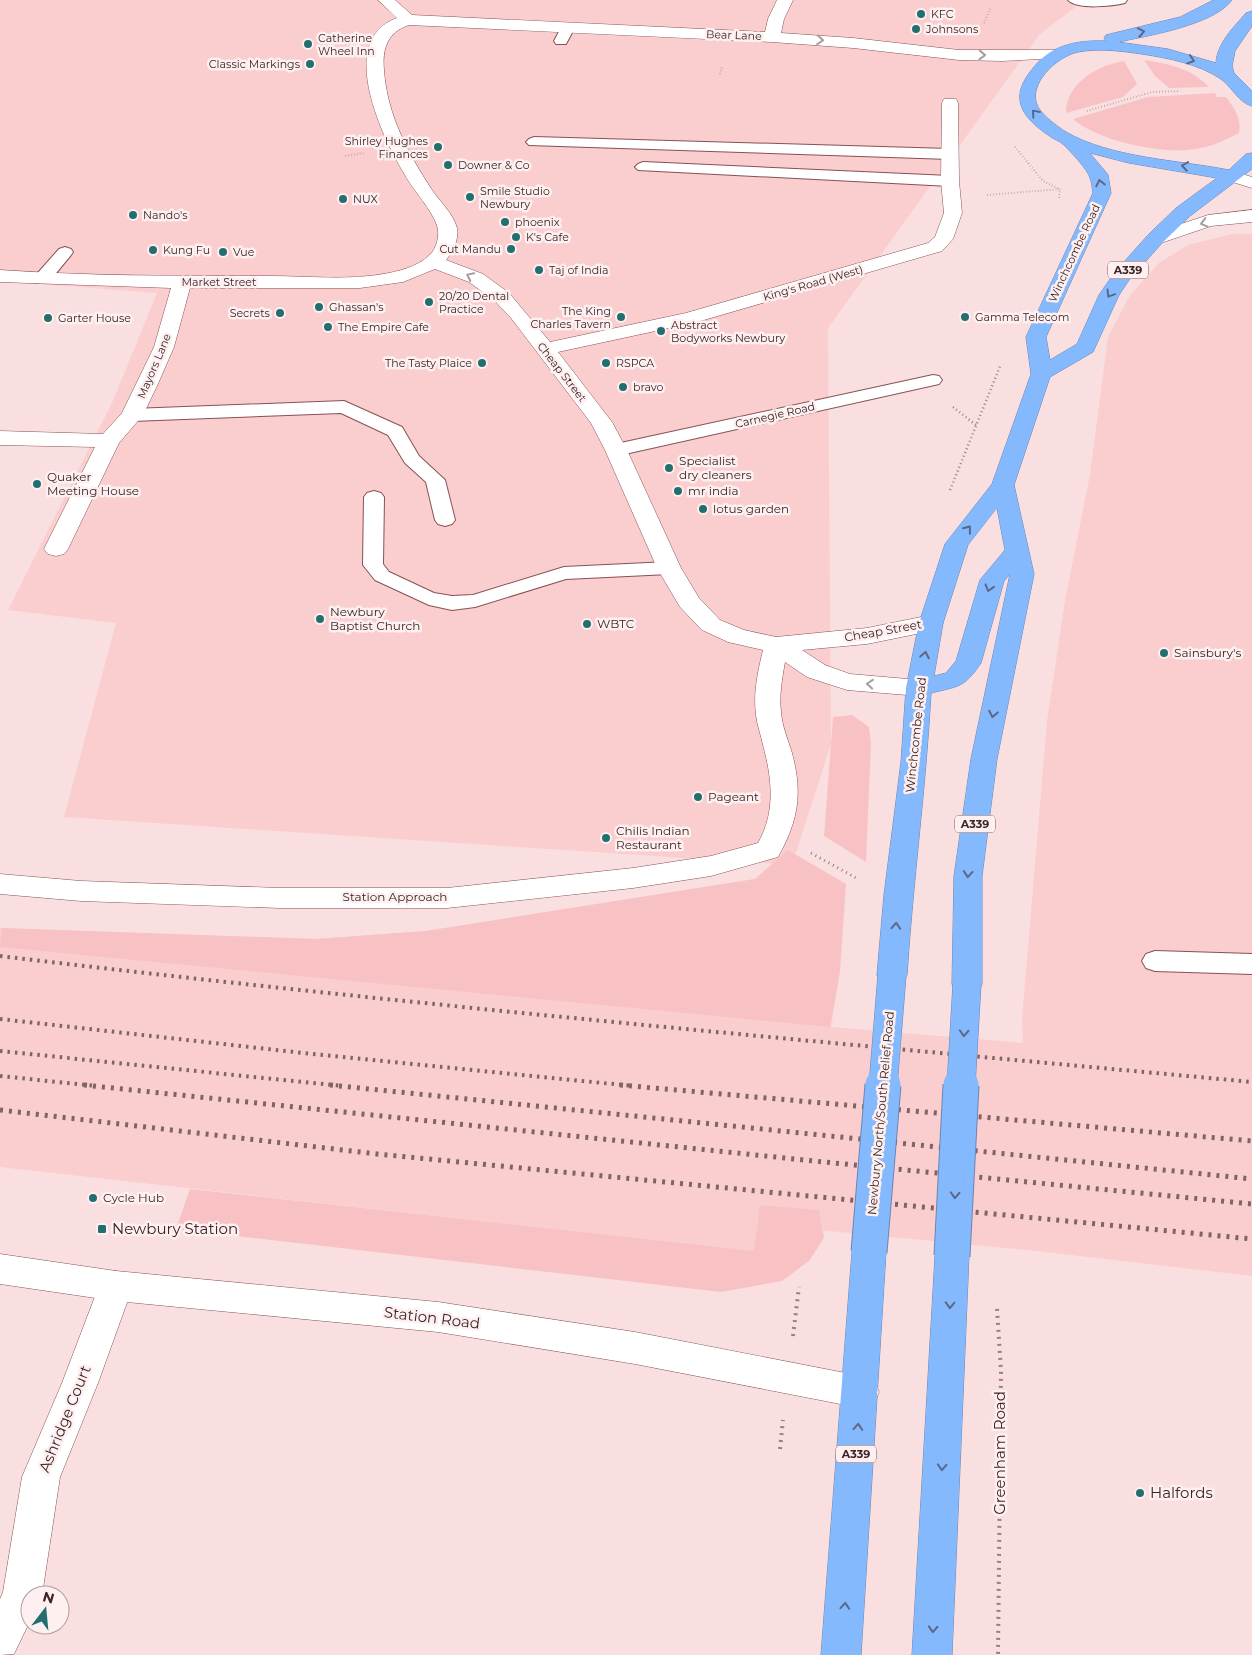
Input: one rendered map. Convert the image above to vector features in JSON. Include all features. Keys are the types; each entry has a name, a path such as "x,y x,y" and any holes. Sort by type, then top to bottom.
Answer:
{"highway":[{"path":"1224,0 1204,12 1177,23 1060,53 1036,76 1028,90 1029,105 1037,116 1057,134 1069,140 1114,154 1198,168 1232,176 1252,158"},
{"path":"1252,16 1225,51 1222,65 1226,74 1252,101"},
{"path":"1076,48 1108,46 1151,51 1190,59 1226,74"},
{"name":"Winchcombe Road","path":"892,975 898,895 914,762 919,688 932,622 957,544 1003,485 1041,374 1036,338 1102,192 1099,174 1069,140"},
{"name":"A339","path":"1041,374 1086,348 1109,295 1122,276 1155,239 1183,212 1232,176"},
{"name":"A339","path":"932,1655 967,984 968,876 984,759 1022,574 1003,485"},
{"path":"919,688 955,678 968,663 992,580 1018,549"},
{"name":"Newbury North/South Relief Road","path":"861,1392 869,1252 892,975"},
{"name":"A339","path":"841,1655 861,1392"}],"street":[{"path":"386,0 408,20 389,27 378,42 375,52 380,108 408,167 447,227 445,245 434,262"},
{"path":"772,37 776,19 785,0"},
{"name":"Bear Lane","path":"408,20 564,34 772,37 853,42 959,55 1002,56 1060,53"},
{"name":"King's Road (West)","path":"544,349 690,318 935,247 944,239 953,214 950,103"},
{"path":"1232,176 1252,183"},
{"path":"1155,239 1208,221 1252,216"},
{"name":"Market Street","path":"0,276 42,279 182,282 369,281 404,276 434,262"},
{"name":"Cheap Street","path":"434,262 476,278 502,297 601,422 616,450 669,568 689,602 711,625 737,636 776,645 868,636 932,622"},
{"name":"Mayors Lane","path":"56,549 109,441 132,415 164,347 182,282"},
{"path":"0,438 109,441"},
{"path":"776,645 768,686 768,711 784,770 785,805 778,835"},
{"name":"Cheap Street","path":"776,645 816,671 847,682 919,688"},
{"name":"Station Approach","path":"0,884 81,891 270,897 447,898 633,878 712,866 768,850 778,835"},
{"name":"Station Road","path":"0,1270 116,1286 438,1317 635,1348 861,1392"},
{"name":"Ashridge Court","path":"0,1640 22,1596 41,1477 80,1383 116,1286"}],"lane":[{"path":"1076,0 1101,3 1119,0"},
{"path":"534,142 950,154"},
{"path":"643,167 951,190"},
{"path":"42,279 65,252"},
{"name":"Carnegie Road","path":"616,450 933,380"},
{"path":"132,415 344,407 395,431 412,459 435,480 445,520"},
{"path":"374,498 373,565 382,576 429,599 452,603 475,601 564,573 669,568"},
{"path":"1155,961 1252,964"}],"path":[{"path":"1085,111 1152,92 1180,91"},
{"path":"1010,141 1043,181 1060,189"},
{"path":"951,190 1060,189"},
{"path":"1058,204 1060,189"},
{"path":"946,498 1002,362"},
{"path":"953,407 976,425"},
{"path":"778,835 858,878 866,880"},
{"name":"Greenham Road","path":"996,1307 1001,1372 998,1655"}],"shaded area":[{"path":"0,0 1085,0 1040,34 828,328 831,744 792,865 64,817 116,623 8,610 112,403 157,293 0,281"},
{"path":"1144,60 1171,65 1187,71 1209,87 1169,88 1155,76"},
{"path":"1124,61 1137,84 1123,97 1066,113 1067,102 1077,84 1094,71"},
{"path":"1215,93 1217,97 1226,97 1234,109 1238,118 1239,133 1218,143 1201,148 1166,150 1131,144 1098,134 1073,119 1148,97"},
{"path":"1232,234 1252,234 1252,1276 1036,1251 758,1224 755,1252 0,1167 0,928 316,939 426,931 755,879 840,971 831,1027 1023,1043 1022,1019 1047,721 1065,601 1090,474 1108,337 1130,295 1160,262 1188,245"},
{"path":"852,715 869,727 871,743 866,862 824,836 833,717"},
{"path":"788,850 846,884 840,971 830,1027 0,947 2,928 316,939 426,931 755,879"},
{"path":"190,1189 754,1251 760,1205 819,1210 824,1238 809,1261 782,1281 721,1292 176,1229"}],"railway":[{"path":"0,956 469,1008 1252,1082"},
{"path":"0,1019 312,1054 633,1086"},
{"path":"0,1051 342,1086"},
{"path":"0,1076 96,1086"},
{"path":"84,1085 804,1160 1252,1204"},
{"path":"330,1085 1252,1179"},
{"path":"620,1085 1252,1141"},
{"path":"0,1110 377,1154 1252,1239"}],"place":[{"name":"KFC","path":"921,14"},
{"name":"Johnsons","path":"916,29"},
{"name":"Catherine Wheel Inn","path":"308,44"},
{"name":"Classic Markings","path":"310,64"},
{"name":"Shirley Hughes Finances","path":"438,147"},
{"name":"Downer & Co","path":"448,165"},
{"name":"Smile Studio Newbury","path":"470,197"},
{"name":"NUX","path":"343,199"},
{"name":"Nando's","path":"133,215"},
{"name":"phoenix","path":"505,222"},
{"name":"K's Cafe","path":"516,237"},
{"name":"Cut Mandu","path":"511,249"},
{"name":"Kung Fu","path":"153,250"},
{"name":"Vue","path":"223,252"},
{"name":"Taj of India","path":"539,270"},
{"name":"20/20 Dental Practice","path":"429,302"},
{"name":"Ghassan's","path":"319,307"},
{"name":"Secrets","path":"280,313"},
{"name":"The King Charles Tavern","path":"621,317"},
{"name":"Gamma Telecom","path":"965,317"},
{"name":"Garter House","path":"48,318"},
{"name":"The Empire Cafe","path":"328,327"},
{"name":"Abstract Bodyworks Newbury","path":"661,331"},
{"name":"The Tasty Plaice","path":"482,363"},
{"name":"RSPCA","path":"606,363"},
{"name":"bravo","path":"623,387"},
{"name":"Specialist dry cleaners","path":"669,468"},
{"name":"Quaker Meeting House","path":"37,484"},
{"name":"mr india","path":"678,491"},
{"name":"lotus garden","path":"703,509"},
{"name":"Newbury Baptist Church","path":"320,619"},
{"name":"WBTC","path":"587,624"},
{"name":"Sainsbury's","path":"1164,653"},
{"name":"Pageant","path":"698,797"},
{"name":"Chilis Indian Restaurant","path":"606,838"},
{"name":"Cycle Hub","path":"93,1198"},
{"name":"Newbury Station","path":"102,1229"},
{"name":"Halfords","path":"1140,1493"}]}
